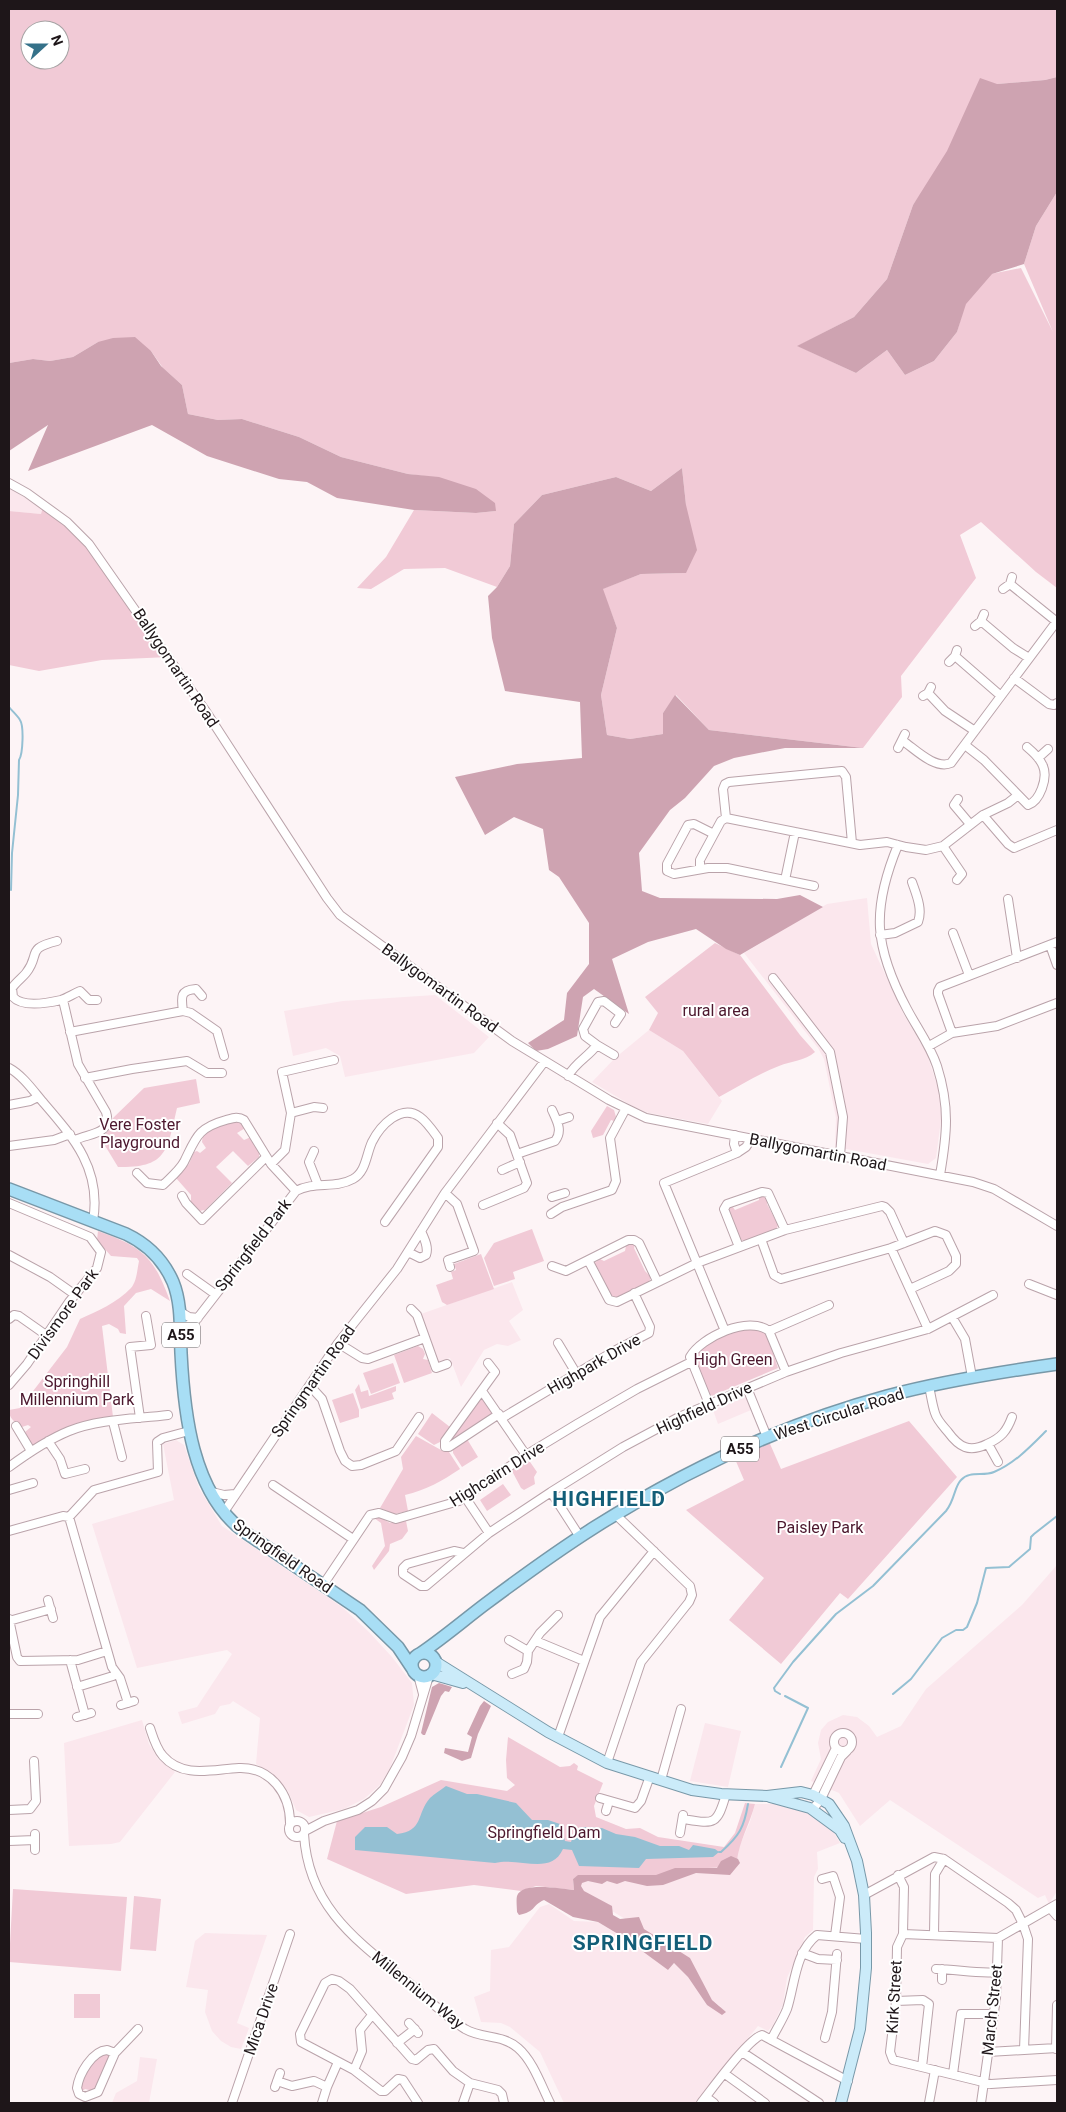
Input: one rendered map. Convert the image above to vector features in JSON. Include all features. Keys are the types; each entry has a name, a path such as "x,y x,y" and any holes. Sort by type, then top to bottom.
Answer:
{"highway":[{"name":"Springfield Road","path":"9,1189 134,1238 154,1253 165,1267 173,1282 179,1311 184,1399 189,1431 212,1492 224,1512 244,1531 360,1610 423,1673"},
{"name":"West Circular Road","path":"419,1654 507,1588 616,1514 700,1468 767,1437 855,1406 928,1386 1057,1364"},
{"path":"419,1654 412,1660 423,1673 435,1669 437,1642"},
{"name":"Springfield Road","path":"398,1647 419,1654"},
{"name":"A55","path":"419,1654 428,1653 435,1660"}],"main road":[{"path":"435,1660 558,1737 607,1763 692,1790 767,1796 801,1792 816,1802 840,1830 851,1847"},
{"path":"423,1673 469,1683"},
{"path":"816,1802 829,1804 838,1816 851,1847 862,1880 864,1894 866,1968 860,2029 841,2103"}],"street":[{"name":"Ballygomartin Road","path":"9,482 67,522 90,544 195,695 321,890 340,914 473,1013 544,1062 626,1110 653,1120 940,1175 991,1188 1057,1226"},
{"path":"902,741 929,759 944,765 951,763 1057,622 1008,584"},
{"path":"980,621 1013,648 1029,658"},
{"path":"954,656 1001,696"},
{"path":"1014,678 1049,704 1054,705 1057,703"},
{"path":"927,692 945,711 975,731"},
{"path":"966,745 984,760 1016,796 1028,805 1033,803 1040,794 1044,771 1038,758 1027,747"},
{"path":"1038,758 1048,749"},
{"path":"726,818 723,789 726,783 842,771 846,777 852,843"},
{"path":"700,869 700,860 721,821 726,818 865,846 887,842 926,850 943,846 983,815 1008,803 1016,796"},
{"path":"953,804 970,824"},
{"path":"983,815 1008,844 1014,848 1057,830"},
{"path":"714,834 694,824 688,825 666,867 668,871 671,874 700,869 727,868 814,886"},
{"path":"785,880 795,832"},
{"path":"898,845 888,869 881,895 880,935 890,970 899,992 929,1046 940,1077 947,1118 946,1143 940,1175"},
{"path":"943,846 963,875"},
{"path":"880,935 895,933 918,922 920,913 913,886 905,892"},
{"path":"1008,898 1017,958"},
{"path":"953,933 969,976"},
{"path":"57,942 42,945 36,949 27,972 14,984 12,990 15,999 23,1003 63,1000 80,992 89,1000 96,1000"},
{"path":"952,1032 938,991 940,987 1053,944 1057,965"},
{"path":"773,978 830,1052 843,1117 840,1156"},
{"path":"183,1011 181,996 188,989 196,989 202,996"},
{"path":"9,1146 100,1132 107,1122 106,1112 85,1078 76,1059 63,1000"},
{"path":"614,1055 587,1038 583,1029 598,1002 604,1001 621,1014 615,1023"},
{"path":"929,1046 952,1032 997,1026 1057,1003"},
{"path":"70,1032 183,1011 191,1012 217,1031 224,1056"},
{"path":"568,1076 577,1063 597,1045"},
{"path":"182,1196 202,1220 269,1160 285,1150 292,1113 282,1072 283,1070 330,1061 325,1052"},
{"path":"85,1078 187,1061 207,1073 222,1073"},
{"name":"Springmartin Road","path":"224,1512 338,1344 397,1269 445,1193 544,1062"},
{"path":"9,1068 20,1076 72,1137 85,1158 91,1174 95,1200 93,1221"},
{"path":"9,1105 30,1101 38,1097"},
{"path":"292,1113 314,1107 323,1108"},
{"path":"502,1170 518,1158 555,1141 559,1136 560,1130 552,1110"},
{"path":"551,1214 562,1207 612,1190 615,1187 616,1181 610,1138 626,1110"},
{"name":"Springfield Park","path":"180,1327 193,1324 296,1191 303,1187 341,1184 354,1179 362,1170 373,1140 390,1118 402,1114 413,1114 420,1117 438,1138 438,1148 385,1222"},
{"path":"137,1173 146,1183 160,1186 171,1182 193,1141 206,1129 219,1122 238,1117 244,1120 269,1160 296,1191"},
{"path":"557,1121 570,1117"},
{"path":"483,1205 524,1188 527,1182 510,1135 497,1123"},
{"path":"736,1136 734,1144 738,1153"},
{"path":"725,1331 664,1183 738,1153 746,1147 751,1138"},
{"path":"193,1141 200,1147"},
{"path":"314,1151 309,1162 318,1185"},
{"path":"739,1247 726,1217 724,1209 726,1204 762,1192 768,1192 784,1230"},
{"path":"445,1193 457,1204 474,1252 448,1260 450,1267"},
{"path":"558,1195 562,1207"},
{"name":"Divismore Park","path":"9,1203 90,1237 97,1244 100,1252 97,1268 74,1294 26,1364 9,1385"},
{"path":"588,1260 609,1300 617,1302 697,1263 784,1230 882,1206 890,1212 904,1243"},
{"path":"408,1252 420,1258 426,1255 428,1251 426,1241 421,1231"},
{"path":"761,1239 774,1275 780,1279 891,1248 930,1231 939,1231 946,1235 956,1256 956,1264 949,1271 910,1289"},
{"path":"552,1266 566,1271 628,1240 634,1240 639,1244 657,1281"},
{"path":"891,1248 928,1329"},
{"path":"9,1255 50,1276 74,1294"},
{"path":"187,1274 215,1294"},
{"path":"1029,1284 1057,1295"},
{"name":"Highpark Drive","path":"482,1391 445,1441 445,1447 449,1447 650,1331 634,1293"},
{"name":"Highfield Drive","path":"462,1553 454,1551 408,1564 403,1568 403,1574 423,1587 462,1553 551,1492 623,1447 709,1404 786,1372 841,1353 928,1329 993,1295"},
{"path":"769,1330 830,1305"},
{"path":"411,1309 417,1315 436,1368 447,1364"},
{"path":"179,1311 189,1317 198,1318"},
{"path":"9,1319 14,1315 19,1316 46,1335"},
{"path":"140,1418 130,1347 151,1345 146,1316"},
{"path":"952,1317 965,1339 972,1377"},
{"path":"709,1404 690,1357 700,1346 725,1331 744,1325 763,1326 769,1330 786,1372"},
{"path":"338,1344 362,1358 368,1358 425,1338"},
{"path":"558,1347 576,1373"},
{"name":"Highcairn Drive","path":"323,1585 353,1539 373,1513 379,1513 396,1519 451,1505 526,1456 637,1389 691,1362"},
{"path":"488,1363 494,1372 482,1391 501,1416 526,1456"},
{"path":"310,1386 322,1399 340,1450 345,1461 352,1466 361,1465 396,1452 419,1417"},
{"path":"928,1386 935,1414 956,1443 968,1449 976,1449 1002,1436 1008,1428 1012,1417"},
{"path":"748,1388 767,1437"},
{"path":"9,1467 48,1441 78,1428 168,1415"},
{"path":"113,1422 122,1457"},
{"path":"16,1426 32,1451"},
{"path":"69,1517 94,1490 158,1472 157,1442 163,1438 189,1431"},
{"path":"48,1441 60,1459 65,1474 85,1469"},
{"path":"988,1444 998,1462"},
{"path":"9,1490 33,1483"},
{"path":"273,1485 353,1539"},
{"path":"212,1492 224,1495 235,1494"},
{"path":"551,1492 580,1537"},
{"path":"465,1497 490,1533"},
{"path":"607,1763 641,1662 692,1599 690,1586 616,1514"},
{"path":"9,1531 64,1516 69,1517"},
{"path":"69,1517 110,1663 120,1678 128,1703"},
{"path":"558,1737 600,1618 654,1551"},
{"path":"48,1600 53,1618"},
{"path":"51,1609 9,1620 16,1657 20,1661 78,1660 107,1650"},
{"path":"512,1674 524,1669 528,1651 540,1633 558,1615"},
{"path":"509,1640 528,1651"},
{"path":"536,1641 584,1661"},
{"path":"70,1660 84,1715"},
{"path":"77,1687 113,1676 116,1673"},
{"path":"290,1823 303,1827 358,1810 372,1801 384,1789 402,1757 411,1736 423,1694 423,1673"},
{"path":"661,1780 681,1709"},
{"path":"9,1714 38,1714"},
{"path":"150,1728 156,1746 170,1763 188,1770 201,1772 240,1768 264,1774 275,1782 287,1799 290,1809 303,1827"},
{"path":"816,1802 842,1757 851,1747 852,1741 850,1736 844,1733 836,1736 834,1742 836,1748 841,1752 847,1751"},
{"path":"816,1802 836,1748"},
{"path":"9,1810 30,1809 34,1805 36,1801 34,1761"},
{"path":"600,1798 635,1808 641,1801 650,1776"},
{"path":"680,1833 683,1817 704,1822 717,1818 726,1794"},
{"path":"606,1812 609,1801"},
{"name":"Millennium Way","path":"290,1809 289,1830 305,1852"},
{"path":"295,1837 303,1827"},
{"name":"Millennium Way","path":"303,1827 305,1852 312,1875 327,1907 341,1924 358,1941 466,2030 503,2038 518,2047 526,2056 550,2103"},
{"path":"9,1841 35,1837 35,1850"},
{"path":"864,1894 934,1857 944,1859 1016,1910 1028,1939 1024,2050"},
{"path":"934,1934 935,1874 944,1859"},
{"name":"Kirk Street","path":"898,1875 904,1887 903,1934 897,1947 896,2001 890,2052 893,2060 922,2067"},
{"path":"822,1879 833,1876 840,1897 835,1936"},
{"path":"903,1934 998,1938 1054,1906 1057,1916"},
{"name":"Mica Drive","path":"232,2103 290,1934"},
{"path":"771,2040 786,2010 795,1972 809,1940 817,1934 866,1939"},
{"name":"March Street","path":"981,2103 994,2014 998,1938"},
{"path":"802,1953 818,1959 837,1957 832,2012 825,2038"},
{"path":"942,1980 939,1969 985,1973 997,1972"},
{"path":"418,2103 404,2080 398,2080 385,2091 381,2091 354,2070 301,2042 300,2034 326,1983 332,1979 339,1981 350,1989 412,2060 416,2060 428,2050 434,2049 453,2072 470,2083 498,2090 502,2094 504,2103"},
{"path":"896,2001 923,2000 930,2004 922,2067 991,2084 1057,2080"},
{"path":"988,2052 1056,2049 1057,2005"},
{"path":"953,2074 961,2014 994,2014"},
{"path":"354,2070 362,2051 360,2030 372,2015"},
{"path":"115,2053 107,2050 99,2051 83,2072 77,2088 79,2094 85,2100 98,2092 115,2053 136,2031 127,2026"},
{"path":"397,2043 414,2028"},
{"path":"714,2103 704,2100 742,2052 757,2037 762,2035 848,2081"},
{"path":"742,2052 819,2103"},
{"path":"322,2103 327,2086 338,2062"},
{"path":"929,2103 935,2070"},
{"path":"725,2074 765,2103"},
{"path":"277,2080 292,2086 314,2081 327,2086"},
{"path":"462,2103 470,2083"}],"shaded area":[{"path":"1057,77 1057,192 1036,226 1024,264 992,274 966,304 957,332 934,361 905,375 887,350 856,373 797,346 854,317 887,279 913,205 947,151 980,78 997,84 1045,80"},
{"path":"135,337 151,351 161,366 182,385 188,414 218,420 242,419 299,437 341,457 408,474 439,477 476,489 495,503 496,511 476,513 414,510 337,498 307,482 279,479 207,456 152,425 28,471 48,425 9,451 9,363 33,359 50,361 73,357 98,342 113,338"},
{"path":"682,468 686,505 697,550 686,573 641,574 603,589 617,628 601,695 607,735 630,739 663,734 663,713 675,695 709,730 863,748 785,748 734,758 714,766 685,798 670,810 639,853 642,891 660,898 777,899 800,895 823,907 740,955 726,949 696,929 648,942 612,959 629,1014 594,989 583,997 577,1036 548,1049 536,1051 528,1043 564,1020 567,993 589,964 589,923 559,877 549,870 543,829 514,817 485,835 455,777 517,764 582,758 580,702 505,691 492,638 488,596 497,587 510,566 514,524 542,495 616,477 651,491"},
{"path":"9,488 42,508 41,514 9,511"},
{"path":"867,898 871,944 903,1013 927,1054 938,1088 942,1112 936,1158 928,1164 835,1147 836,1118 824,1059 818,1048 744,953 827,904"},
{"path":"435,995 489,1037 474,1053 345,1077 340,1056 326,1048 293,1056 284,1011 343,1001"},
{"path":"649,1030 683,1051 722,1101 708,1124 649,1113 634,1107 592,1082 615,1058"},
{"path":"512,1282 523,1310 509,1321 521,1340 508,1346 497,1344 484,1350 461,1387 450,1358 437,1362 421,1314"},
{"path":"746,1397 751,1410 718,1424 713,1410"},
{"path":"176,1440 184,1445 199,1488 222,1526 342,1607 369,1632 412,1683 414,1705 390,1768 380,1785 364,1799 344,1809 309,1817 296,1810 288,1791 272,1773 256,1764 260,1718 233,1701 230,1704 220,1706 215,1714 182,1724 178,1712 197,1707 232,1654 227,1650 137,1668 92,1524 174,1500 163,1444"},
{"path":"1057,1565 1057,1891 1049,1904 1045,1895 1038,1898 890,1800 860,1826 839,1793 811,1781 821,1759 818,1743 821,1730 828,1722 843,1715 857,1717 869,1726 877,1737 901,1726 926,1689 1022,1605"},
{"path":"439,1683 452,1687 449,1692 445,1691 441,1696 425,1735 423,1735 421,1733 432,1687"},
{"path":"484,1701 491,1706 478,1734 471,1758 462,1761 444,1753 445,1748 468,1752 472,1737 467,1734"},
{"path":"142,1720 149,1744 158,1759 175,1772 120,1842 69,1846 64,1743"},
{"path":"705,1723 741,1731 728,1787 690,1781"},
{"path":"755,1804 776,1804 804,1810 830,1826 840,1843 817,1852 818,1869 814,1877 813,1930 805,1937 787,1978 783,2004 773,2025 768,2031 758,2026 695,2103 564,2103 540,2052 510,2027 501,2023 481,2022 474,1997 490,1991 491,1950 509,1947 540,1907 549,1904 574,1921 598,1922 623,1937 668,1970 674,1963 688,1977 707,2005 721,2007 712,2000 689,1958 576,1889 576,1877 658,1876 737,1861 739,1847 750,1822"},
{"path":"731,1856 738,1859 740,1863 730,1875 696,1873 663,1885 647,1886 625,1881 617,1884 607,1881 602,1884 588,1881 582,1883 581,1886 584,1891 612,1906 613,1915 620,1919 639,1917 644,1929 690,1958 712,2000 726,2012 722,2015 707,2005 688,1977 674,1963 668,1970 623,1937 598,1922 573,1917 544,1900 529,1912 519,1915 517,1912 517,1896 520,1891 534,1887 574,1890 573,1879 578,1875 656,1875 675,1868 717,1868 721,1861"},
{"path":"205,1933 267,1935 237,2023 249,2028 241,2049 231,2047 221,2041 212,2031 205,2012 208,1990 186,1987 195,1941"},
{"path":"140,2057 157,2059 149,2103 112,2103 116,2093 137,2081"}],"green space":[{"path":"9,9 1057,9 1057,77 1045,80 997,84 913,205 887,279 854,317 798,346 856,373 887,350 905,375 934,361 957,332 965,304 986,275 1021,268 1053,332 1024,264 1036,226 1057,192 1057,588 1036,572 981,522 960,535 976,578 901,676 902,697 863,748 709,730 676,695 663,713 663,734 630,739 607,735 601,695 617,628 602,589 641,574 686,573 686,505 682,468 651,491 616,477 542,495 514,524 510,566 497,587 445,568 404,569 371,589 357,588 386,557 414,510 476,513 496,511 439,478 408,474 341,457 299,437 242,419 218,420 188,414 182,385 163,368 151,351 98,342 73,357 50,361 33,359 9,363"},
{"path":"43,506 89,544 169,657 102,660 39,671 9,665 9,511 41,514"},
{"name":"rural area","path":"715,943 740,955 815,1052 749,1080 719,1097 683,1051 649,1030 658,1013 645,997"},
{"name":"Vere Foster Playground","path":"196,1079 200,1103 177,1108 171,1135 162,1154 156,1160 147,1164 118,1167 101,1139 111,1128 113,1118 144,1088"},
{"path":"607,1106 614,1110 616,1117 614,1121 611,1120 603,1135 593,1138 591,1131"},
{"path":"241,1120 247,1127 237,1133 244,1140 251,1137 259,1149 259,1157 248,1166 233,1151 216,1167 232,1183 205,1210 199,1211 191,1203 191,1195 176,1178 189,1164 194,1152 200,1153 206,1148 202,1142 203,1136 207,1132 217,1126"},
{"path":"759,1196 767,1198 767,1204 778,1225 777,1228 745,1241 739,1239 727,1209 732,1206 735,1210 759,1200"},
{"path":"532,1229 544,1261 513,1272 515,1279 494,1286 484,1258 494,1243"},
{"name":"Springhill Millennium Park","path":"98,1231 126,1243 145,1256 158,1274 170,1301 151,1289 136,1293 124,1306 126,1334 120,1333 118,1329 109,1324 102,1326 113,1417 81,1424 61,1431 34,1449 25,1432 31,1427 28,1425 22,1427 15,1422 10,1416 9,1410 20,1408 67,1347 80,1319 120,1298 131,1288 136,1279 139,1261 137,1258 111,1256 97,1240"},
{"path":"630,1244 635,1245 634,1248 645,1271 651,1277 649,1282 613,1299 598,1269 593,1264 600,1259 604,1261 625,1251 626,1246"},
{"path":"481,1254 494,1289 447,1305 442,1302 436,1285 453,1279 451,1272 456,1270 454,1264"},
{"name":"High Green","path":"744,1328 763,1330 767,1335 778,1368 709,1397 692,1358 709,1343"},
{"path":"418,1346 423,1349 425,1354 423,1359 428,1360 432,1373 404,1383 394,1355"},
{"path":"393,1363 400,1383 371,1394 363,1373"},
{"path":"359,1384 361,1392 368,1390 369,1396 396,1386 396,1391 392,1393 394,1399 361,1409 355,1390"},
{"path":"353,1393 359,1410 359,1417 340,1423 332,1400"},
{"path":"481,1398 484,1398 493,1413 449,1442 448,1440"},
{"path":"432,1413 450,1427 440,1442 434,1445 418,1434"},
{"name":"Paisley Park","path":"909,1421 957,1477 848,1599 840,1593 781,1664 729,1620 764,1578 686,1510 744,1480 732,1452 767,1437 781,1469"},
{"path":"416,1436 441,1450 449,1452 460,1469 434,1485 405,1495 408,1511 394,1514 380,1508 403,1469 401,1457"},
{"path":"467,1439 478,1457 462,1467 453,1453 453,1448"},
{"path":"528,1459 537,1472 534,1477 535,1484 524,1490 512,1471"},
{"path":"503,1484 511,1495 487,1511 480,1500"},
{"path":"379,1517 390,1523 406,1521 408,1531 402,1539 390,1544 389,1551 374,1570 372,1566 385,1546 381,1523 374,1518"},
{"name":"Springfield Dam","path":"508,1737 560,1767 570,1766 574,1763 578,1766 577,1770 603,1783 594,1806 596,1817 626,1829 640,1828 658,1837 724,1847 735,1833 745,1803 755,1804 740,1846 737,1861 726,1867 690,1869 658,1876 576,1877 573,1879 574,1890 536,1886 521,1891 474,1885 406,1894 327,1859 337,1821 381,1807 441,1780 507,1791 515,1785 507,1778"},
{"path":"13,1889 127,1897 121,1971 9,1962"},
{"path":"134,1896 161,1899 156,1951 130,1949"},
{"path":"74,1994 100,1994 100,2018 74,2018"},
{"path":"99,2054 109,2054 111,2056 96,2091 91,2093 85,2089 81,2092 80,2082"}],"water":[{"name":"Springfield Dam","path":"446,1786 467,1794 477,1794 516,1803 532,1820 548,1820 560,1824 565,1841 571,1842 574,1833 581,1827 602,1828 616,1834 635,1837 660,1846 679,1846 689,1850 693,1845 715,1849 719,1852 713,1857 646,1859 639,1868 579,1866 572,1850 563,1849 558,1857 551,1862 543,1864 495,1863 355,1850 355,1837 365,1827 387,1827 397,1834 412,1829 416,1826 430,1798"}],"waterway":[{"path":"9,707 20,720 22,734 12,853 11,890"},
{"path":"780,1694 774,1688 793,1662 836,1614 873,1586 946,1511 961,1480 968,1475 990,1473 1001,1469 1022,1454 1046,1431"},
{"path":"893,1694 911,1679 942,1638 956,1630 963,1630 967,1627 977,1603 986,1568 1009,1567 1030,1549 1031,1537 1057,1516"},
{"path":"781,1767 808,1708 785,1696"},
{"path":"719,1852 740,1831 748,1804"}],"district":[{"name":"HIGHFIELD","path":"609,1499"},
{"name":"SPRINGFIELD","path":"643,1943"}]}
